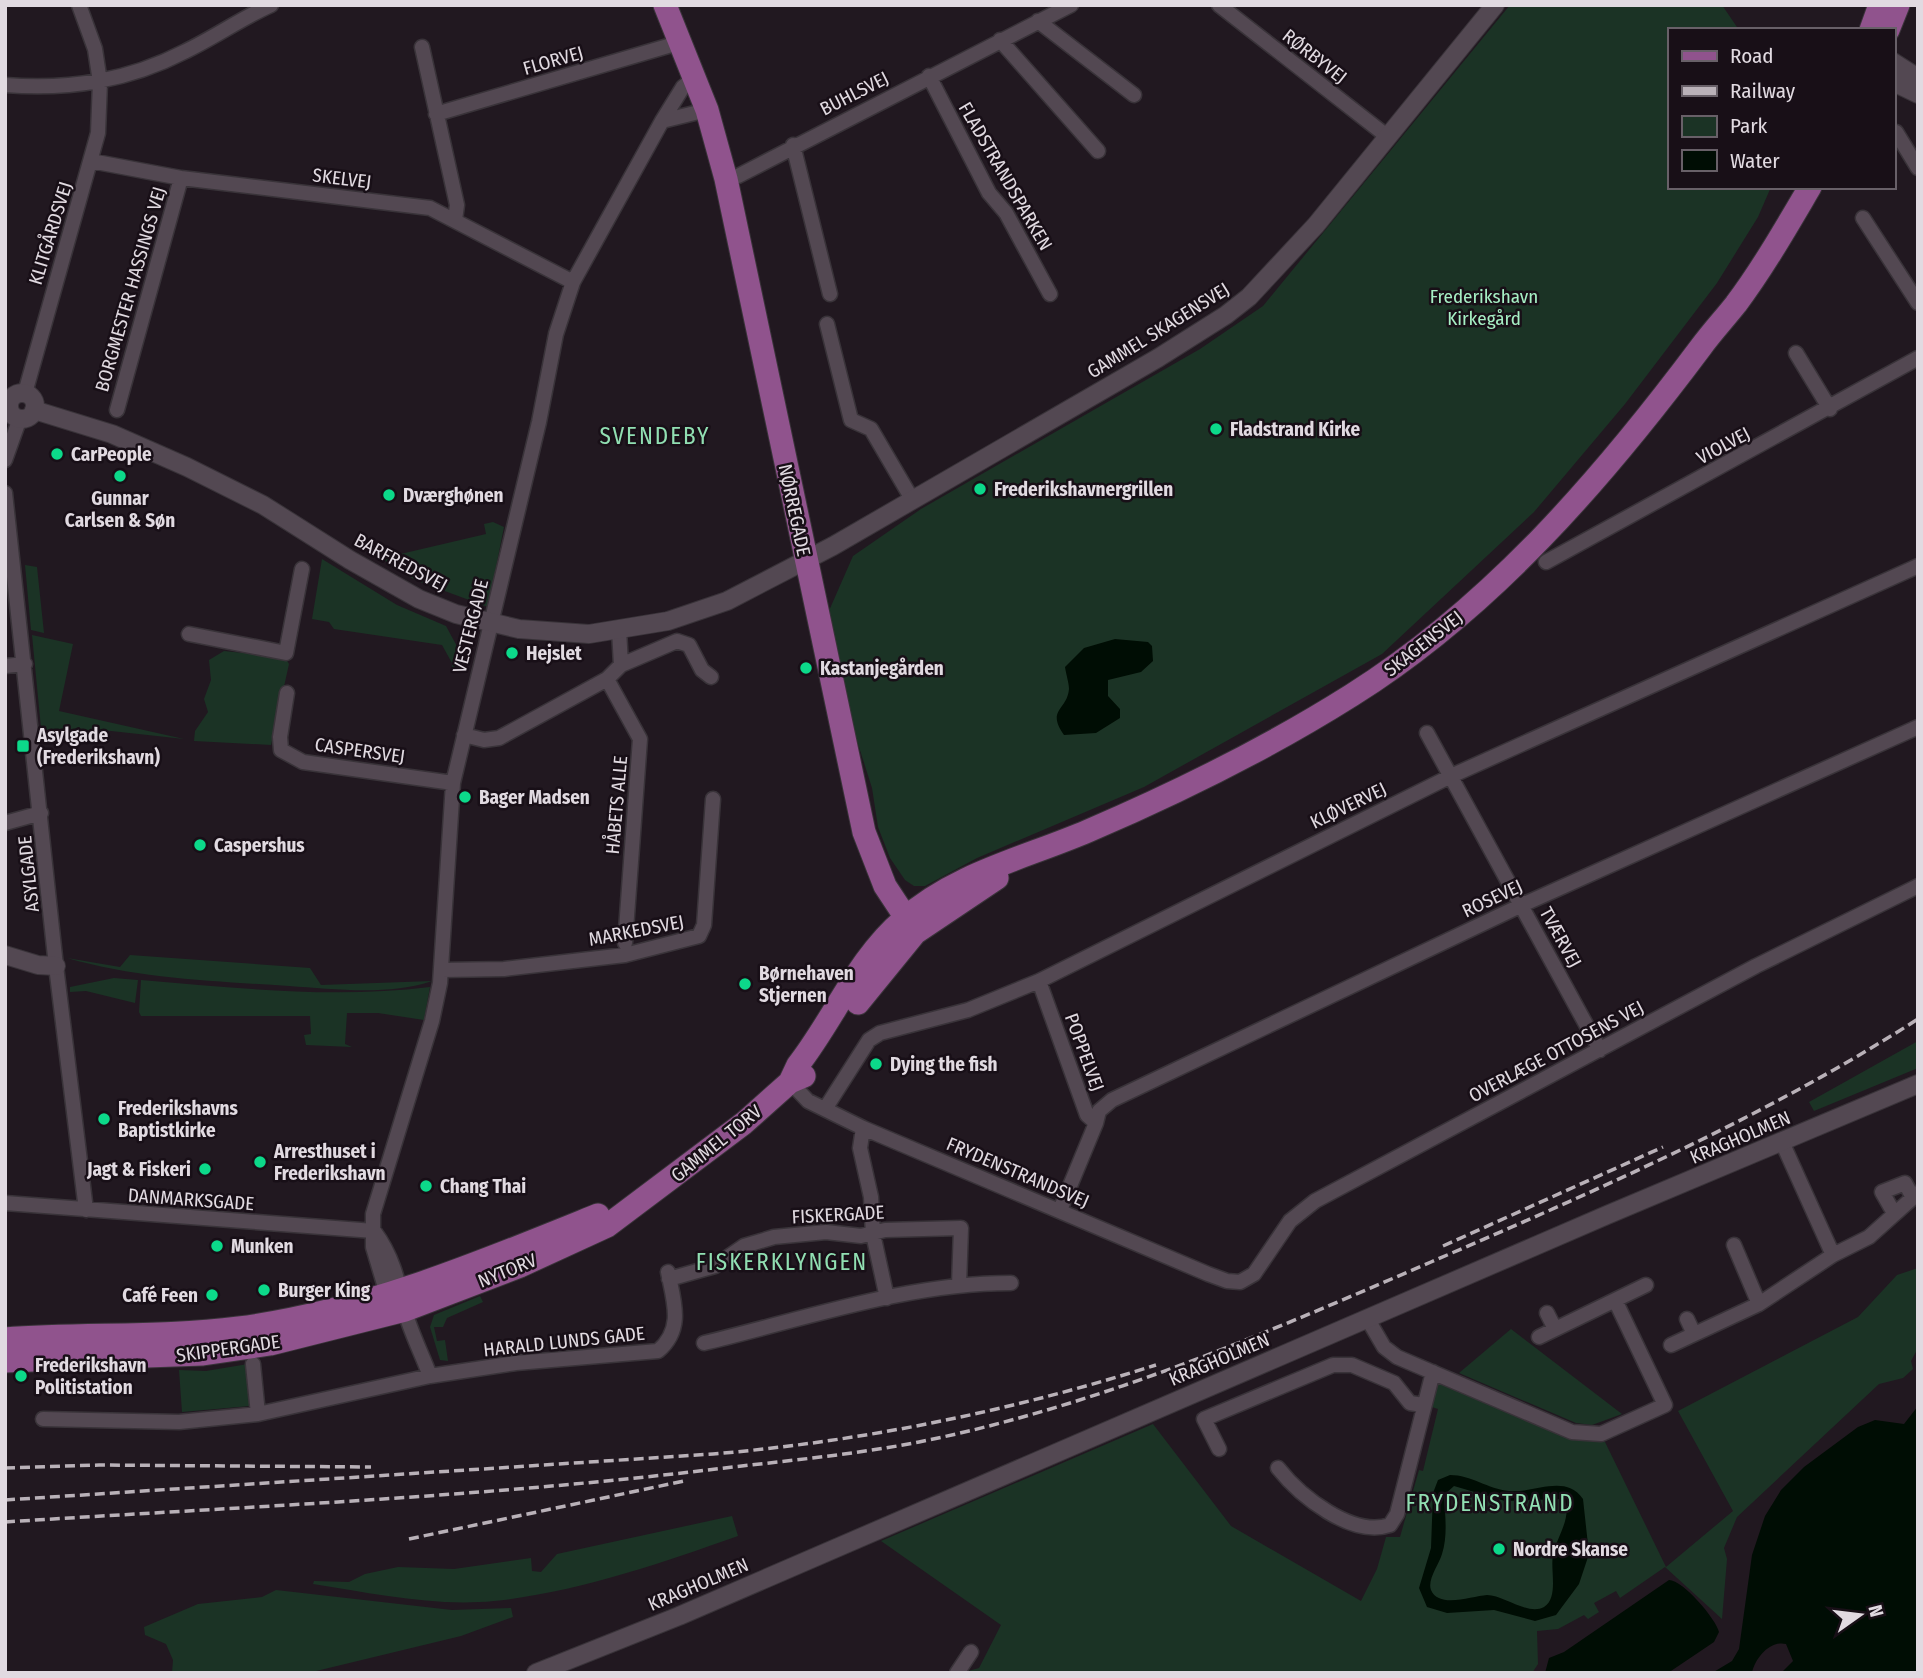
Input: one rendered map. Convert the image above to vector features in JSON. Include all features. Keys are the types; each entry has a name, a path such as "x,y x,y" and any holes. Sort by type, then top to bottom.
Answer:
{"main road":[{"name":"NØRREGADE","path":"665,5 707,110 726,179 864,832 874,865 910,925"},
{"path":"1872,28 1880,5"},
{"path":"1889,28 1898,5"},
{"name":"SKAGENSVEJ","path":"1712,332 1791,189"},
{"name":"SKAGENSVEJ","path":"910,925 1051,846 1213,774 1350,696 1447,627 1493,586 1595,480 1659,403 1736,303 1809,189"},
{"name":"GAMMEL TORV","path":"604,1220 640,1201 744,1123 790,1082 798,1065 887,935 910,925"},
{"name":"NYTORV","path":"398,1298 520,1266 604,1220"},
{"name":"SKIPPERGADE","path":"5,1339 172,1334 237,1328 398,1298"},
{"name":"SKIPPERGADE","path":"5,1361 203,1354 270,1344 398,1298"}],"street":[{"name":"KLITGÅRDSVEJ","path":"14,398 91,161 100,114 100,82 94,48 79,5"},
{"path":"5,85 50,89 126,76 186,52 271,5"},
{"name":"BUHLSVEJ","path":"726,179 738,176 793,145 1071,5"},
{"name":"RØRBYVEJ","path":"1219,5 1388,137"},
{"name":"GAMMEL SKAGENSVEJ","path":"806,559 1158,358 1241,303 1316,225 1488,8"},
{"path":"1038,20 1134,95"},
{"name":"FLORVEJ","path":"436,114 668,46 679,40"},
{"path":"1000,40 1098,151"},
{"path":"422,47 457,205 454,219"},
{"path":"1895,63 1918,78"},
{"name":"FLADSTRANDSPARKEN","path":"929,76 989,193 1006,213 1050,294"},
{"name":"VESTERGADE","path":"374,1231 373,1214 387,1161 432,1021 442,971 453,783 539,422 556,334 573,282 662,121 683,87 694,78"},
{"path":"1895,83 1918,94"},
{"path":"662,121 707,110"},
{"path":"1896,132 1918,169"},
{"path":"793,145 830,293"},
{"name":"SKELVEJ","path":"91,161 181,178 430,208 573,282"},
{"name":"BORGMESTER HASSINGS VEJ","path":"117,410 181,178"},
{"path":"1863,219 1918,303"},
{"path":"827,324 851,420 872,429 912,499"},
{"path":"1796,353 1830,409"},
{"name":"VIOLVEJ","path":"1546,562 1830,409 1918,358"},
{"path":"5,460 27,414 10,410 14,398"},
{"name":"BARFREDSVEJ","path":"27,414 112,434 187,467 263,505 350,561 419,599 490,624 577,634 619,630 702,611 806,559"},
{"name":"ASYLGADE","path":"5,493 8,542 25,664 56,966 86,1210"},
{"name":"KLØVERVEJ","path":"825,1109 869,1040 880,1033 968,1010 1039,981 1451,776 1918,566"},
{"path":"189,634 286,653 302,569"},
{"path":"619,630 621,665"},
{"path":"464,735 487,740 499,738 607,679 621,665 682,641 688,645 702,670 710,677"},
{"path":"5,666 25,664"},
{"name":"HÅBETS ALLE","path":"607,679 640,739 625,943"},
{"name":"CASPERSVEJ","path":"287,693 279,737 281,750 287,756 303,762 453,783"},
{"name":"ROSEVEJ","path":"1096,1123 1100,1111 1112,1100 1522,905 1918,727"},
{"name":"TVÆRVEJ","path":"1427,733 1600,1049"},
{"name":"MARKEDSVEJ","path":"442,971 504,969 625,955 699,936 704,925 713,799"},
{"path":"5,823 41,813"},
{"name":"OVERLÆGE OTTOSENS VEJ","path":"1240,1282 1254,1273 1300,1210 1818,934 1918,886"},
{"path":"5,955 38,965 56,966"},
{"name":"POPPELVEJ","path":"1039,981 1087,1115 1096,1123"},
{"name":"FRYDENSTRANDSVEJ","path":"790,1082 808,1101 863,1128 1227,1282 1240,1282"},
{"name":"KRAGHOLMEN","path":"536,1673 679,1616 1367,1318 1918,1084"},
{"path":"1060,1210 1096,1123"},
{"path":"863,1128 860,1148 871,1197 873,1234 887,1298"},
{"path":"1782,1142 1833,1255"},
{"path":"1671,1345 1759,1304 1833,1255 1869,1237 1915,1195 1905,1183 1882,1192 1894,1213"},
{"name":"DANMARKSGADE","path":"5,1203 374,1231"},
{"name":"FISKERGADE","path":"668,1275 715,1266 744,1246 774,1237 826,1232 873,1234 886,1230 961,1228 959,1285"},
{"path":"374,1231 386,1247 398,1298 430,1376"},
{"path":"1734,1245 1759,1304"},
{"name":"HARALD LUNDS GADE","path":"43,1419 179,1422 258,1414 430,1376 516,1363 658,1351 667,1343 676,1327 668,1275"},
{"path":"704,1343 887,1298 959,1285 1011,1283"},
{"path":"1539,1337 1646,1285"},
{"path":"1367,1318 1384,1347 1397,1357 1572,1432 1594,1434 1610,1430 1665,1405 1615,1300"},
{"path":"1547,1313 1555,1329"},
{"path":"1687,1320 1694,1334"},
{"path":"253,1364 258,1414"},
{"path":"1219,1449 1204,1419 1333,1365 1352,1365 1394,1382 1410,1403 1423,1405"},
{"path":"1278,1468 1287,1480 1344,1520 1370,1527 1390,1525 1397,1514 1433,1372"},
{"path":"957,1673 971,1652"}],"green space":[{"name":"Frederikshavn Kirkegård","path":"1510,5 1722,5 1738,28 1668,28 1668,189 1770,189 1758,217 1717,283 1625,404 1534,512 1382,654 1144,787 977,858 925,886 914,886 905,880 890,858 878,827 872,788 853,728 828,613 853,556 921,509 1200,349 1263,306"},
{"path":"493,522 504,527 488,607 415,580 371,552 389,546 392,556 486,534 484,524"},
{"path":"322,559 397,605 446,626 466,663 464,673 452,671 452,663 442,645 334,629 329,622 312,619"},
{"path":"25,565 37,567 44,633 31,630"},
{"path":"32,635 73,644 59,711 184,739 93,729 90,735 44,731 41,728"},
{"path":"224,651 285,657 289,664 271,745 194,741 195,731 208,712 204,699 211,680 209,660"},
{"path":"130,955 310,968 321,985 432,981 398,989 324,989 150,975 67,958 120,967"},
{"path":"114,978 138,980 135,1003 86,991 70,992 70,987"},
{"path":"141,980 322,992 430,987 424,1020 378,1013 347,1013 345,1044 352,1047 306,1045 304,1035 311,1034 310,1016 141,1016"},
{"path":"1918,1041 1918,1068 1814,1111 1809,1102"},
{"path":"1918,1268 1918,1348 1911,1361 1913,1369 1903,1378 1879,1384 1737,1517 1724,1548 1727,1559 1722,1619 1665,1567 1620,1598 1616,1591 1594,1603 1599,1612 1588,1619 1584,1615 1558,1629 1537,1631 1538,1664 1532,1673 961,1673 979,1668 1001,1625 881,1541 1153,1424 1231,1526 1361,1601 1377,1569 1386,1537 1400,1537 1419,1470 1423,1471 1438,1409 1429,1406 1437,1380 1566,1437 1605,1442 1666,1567 1733,1511 1678,1411 1858,1317 1897,1275"},
{"path":"480,1296 483,1302 447,1318 443,1327 434,1327 437,1341 445,1340 448,1361 440,1360 430,1327 434,1315"},
{"path":"1511,1329 1622,1414 1592,1425 1576,1423 1459,1373"},
{"path":"248,1364 250,1406 182,1412 179,1370 206,1371"},
{"path":"732,1516 738,1536 618,1576 524,1597 449,1602 313,1584 314,1581 349,1582 365,1574 398,1567 454,1569 531,1558 532,1571 541,1572 557,1554"},
{"path":"276,1590 452,1610 511,1608 513,1617 461,1636 308,1673 172,1673 173,1660 166,1644 145,1635 144,1627 198,1604 262,1597"}],"water":[{"path":"1115,639 1148,642 1152,646 1153,661 1141,672 1108,680 1108,696 1120,709 1120,718 1096,733 1064,735 1057,715 1069,689 1065,667 1084,648"},
{"path":"1918,1406 1918,1673 1781,1673 1793,1661 1786,1644 1780,1643 1764,1651 1752,1673 1712,1673 1732,1661 1739,1649 1752,1555 1765,1516 1781,1490 1804,1467 1858,1427 1875,1420 1904,1424"},
{"path":"1450,1475 1458,1476 1509,1491 1548,1486 1567,1487 1576,1491 1583,1499 1589,1554 1579,1584 1556,1615 1535,1621 1494,1610 1447,1613 1427,1607 1419,1588 1431,1548 1433,1493 1438,1480","holes":["1454,1486 1505,1501 1564,1499 1567,1513 1553,1555 1553,1590 1549,1603 1544,1607 1531,1609 1487,1595 1456,1600 1435,1596 1430,1586 1445,1540 1444,1495"]},
{"path":"1669,1580 1690,1593 1712,1618 1719,1632 1714,1642 1668,1673 1545,1673 1549,1658 1564,1652"}],"railway":[{"path":"5,1522 439,1495 613,1480 865,1451 986,1427 1051,1409 1180,1366 1494,1235 1741,1120 1860,1055 1918,1019"},
{"path":"1443,1246 1663,1147"},
{"path":"5,1500 713,1454 770,1448 937,1422 1047,1396 1156,1365"},
{"path":"5,1468 99,1465 371,1467"},
{"path":"409,1539 684,1481"}],"place":[{"name":"Fladstrand Kirke","path":"1216,429"},
{"name":"CarPeople","path":"57,454"},
{"name":"Gunnar Carlsen & Søn","path":"120,476"},
{"name":"Frederikshavnergrillen","path":"980,489"},
{"name":"Dværghønen","path":"389,495"},
{"name":"Hejslet","path":"512,653"},
{"name":"Kastanjegården","path":"806,668"},
{"name":"Asylgade (Frederikshavn)","path":"23,746"},
{"name":"Bager Madsen","path":"465,797"},
{"name":"Caspershus","path":"200,845"},
{"name":"Børnehaven Stjernen","path":"745,984"},
{"name":"Dying the fish","path":"876,1064"},
{"name":"Frederikshavns Baptistkirke","path":"104,1119"},
{"name":"Arresthuset i Frederikshavn","path":"260,1162"},
{"name":"Jagt & Fiskeri","path":"205,1169"},
{"name":"Chang Thai","path":"426,1186"},
{"name":"Munken","path":"217,1246"},
{"name":"Burger King","path":"264,1290"},
{"name":"Café Feen","path":"212,1295"},
{"name":"Frederikshavn Politistation","path":"21,1376"},
{"name":"Nordre Skanse","path":"1499,1549"}],"district":[{"name":"SVENDEBY","path":"655,436"},
{"name":"FISKERKLYNGEN","path":"782,1262"},
{"name":"FRYDENSTRAND","path":"1490,1503"}]}
